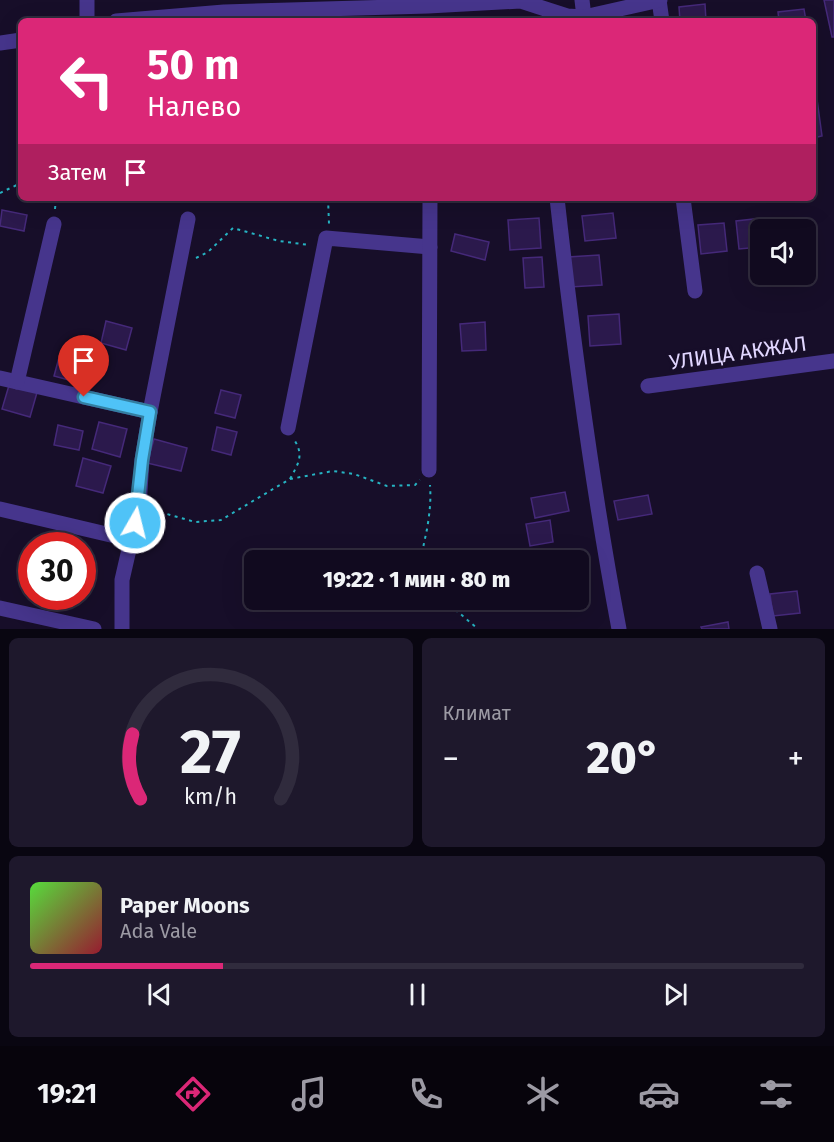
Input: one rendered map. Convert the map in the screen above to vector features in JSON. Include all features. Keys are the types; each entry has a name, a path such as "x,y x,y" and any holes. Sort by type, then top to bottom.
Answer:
{"street":[{"path":"87,0 87,18"},
{"path":"148,18 280,5 428,14 502,0 520,1 546,16 584,17 660,0 662,18"},
{"path":"582,0 584,17"},
{"path":"0,44 18,41"},
{"path":"429,470 430,201"},
{"path":"557,201 571,322 603,544 619,629"},
{"path":"683,201 695,291"},
{"path":"122,629 122,580 139,506 142,460 150,412 188,219"},
{"path":"17,382 54,224"},
{"path":"288,428 325,242 430,247"},
{"name":"УЛИЦА АКЖАЛ","path":"648,386 834,361"},
{"path":"0,378 150,412"},
{"path":"0,509 132,540"},
{"path":"757,573 770,629"},
{"path":"0,608 94,629"}],"path":[{"path":"0,193 18,184"},
{"path":"178,267 208,252 233,228 279,241 325,242 330,222 328,201"},
{"path":"288,428 301,450 298,463 290,479"},
{"path":"139,506 195,522 221,519 290,479 333,471 354,474 387,486 415,485 429,470"},
{"path":"422,550 431,501 429,470"},
{"path":"456,610 478,629"}],"building":[{"path":"824,0 834,0 834,37 832,37"},
{"path":"705,4 706,18 680,18 679,7"},
{"path":"804,9 806,18 779,18 778,12"},
{"path":"816,92 822,136 816,137"},
{"path":"2,210 27,215 24,231 0,226"},
{"path":"613,213 616,238 585,241 582,216"},
{"path":"539,218 541,248 510,250 508,220"},
{"path":"750,219 750,248 739,249 736,221"},
{"path":"724,223 727,251 701,254 698,225"},
{"path":"455,234 489,242 485,260 451,251"},
{"path":"599,255 602,285 570,287 568,257"},
{"path":"542,257 544,287 525,288 523,258"},
{"path":"619,314 621,344 590,346 588,316"},
{"path":"106,321 132,328 126,350 101,343"},
{"path":"485,322 486,350 462,351 460,324"},
{"path":"60,354 86,361 80,383 54,376"},
{"path":"10,382 38,389 30,417 2,409"},
{"path":"221,390 241,395 235,418 215,413"},
{"path":"99,422 127,429 120,457 92,449"},
{"path":"58,425 83,431 79,450 54,445"},
{"path":"217,427 237,432 231,455 212,450"},
{"path":"154,439 187,448 181,471 147,463"},
{"path":"83,458 111,466 103,493 76,486"},
{"path":"565,492 569,511 535,518 531,498"},
{"path":"648,495 652,514 618,520 614,501"},
{"path":"550,520 553,542 530,546 526,524"},
{"path":"797,591 800,613 773,616 770,594"},
{"path":"728,622 729,629 702,629 701,627"}],"route":[{"path":"84,397 150,412 135,523"}]}
